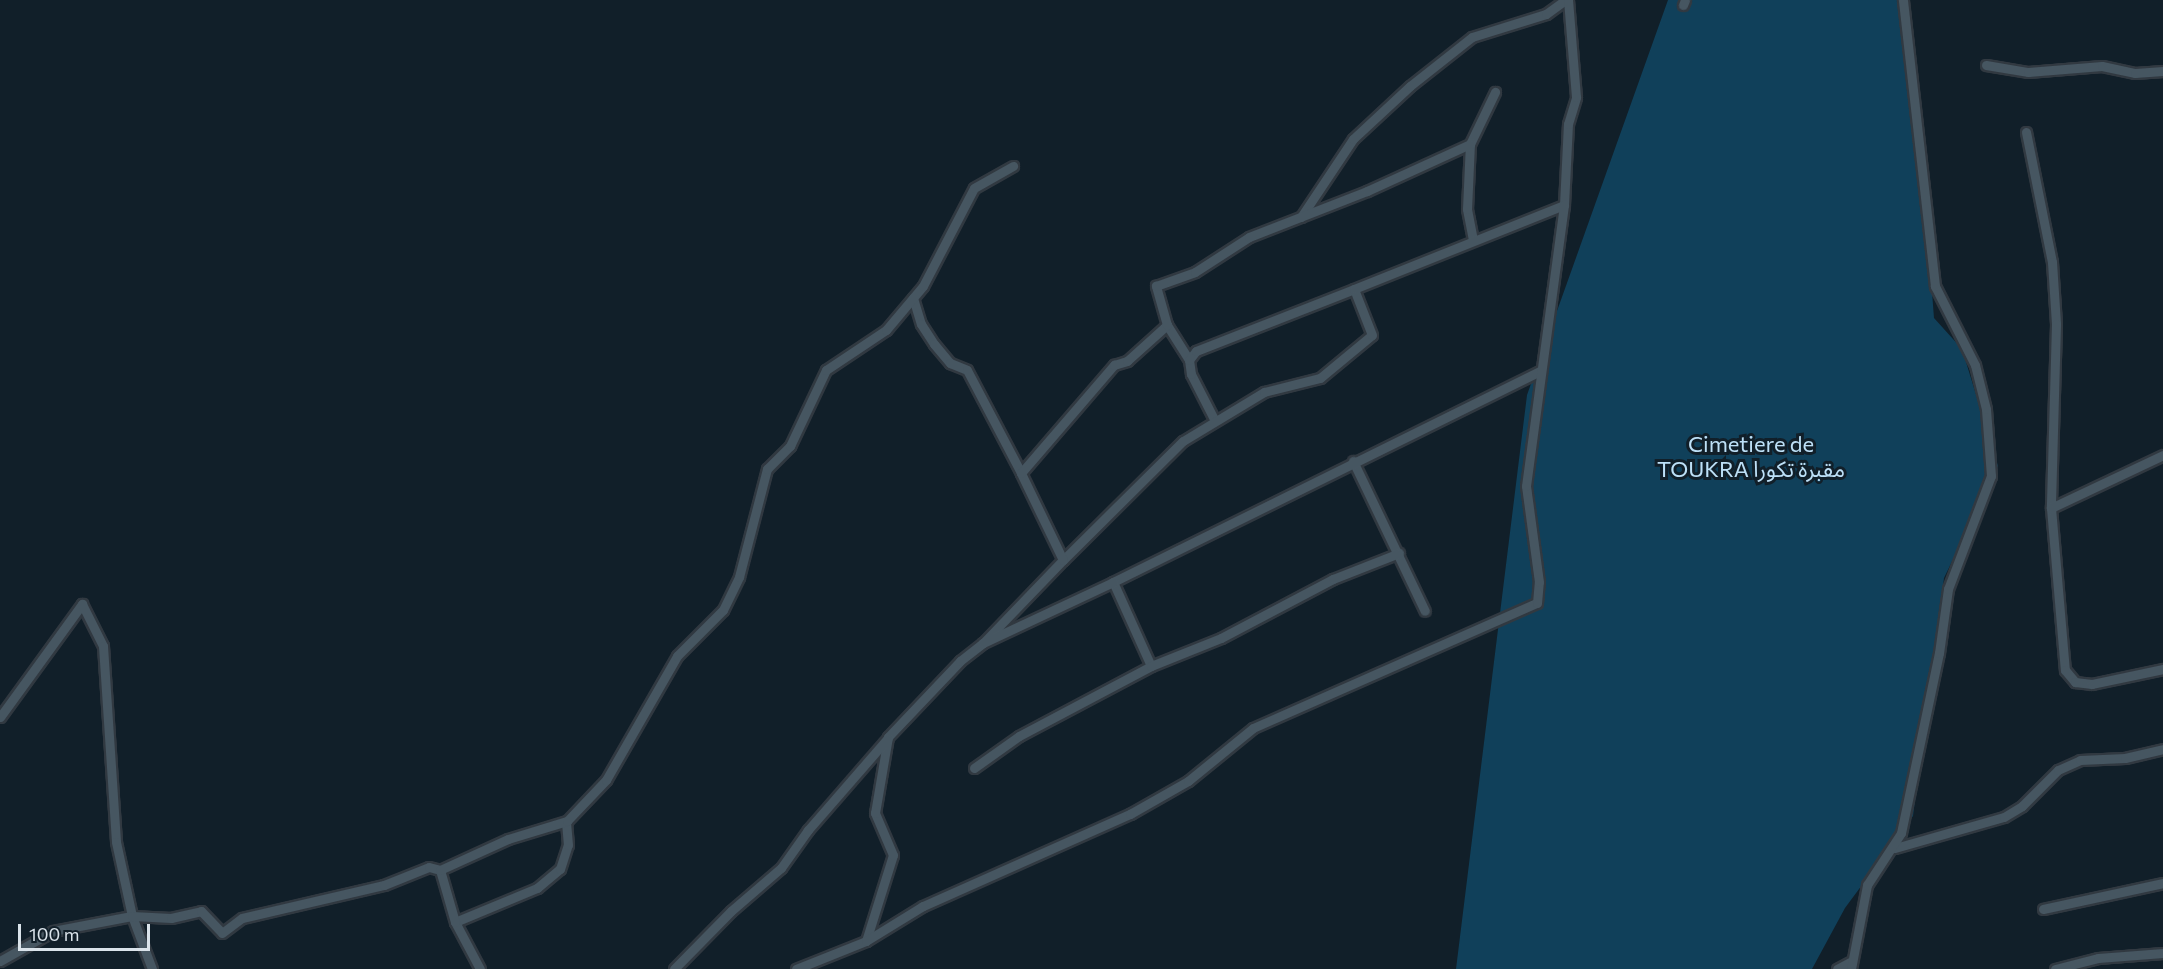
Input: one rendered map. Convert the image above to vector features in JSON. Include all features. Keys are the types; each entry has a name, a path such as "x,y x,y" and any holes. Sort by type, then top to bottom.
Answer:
{"street":[{"path":"796,969 866,940 923,906 1130,814 1188,781 1253,728 1537,603 1539,582 1526,486 1564,205 1568,124 1576,97 1567,0 1546,14 1472,37 1410,86 1353,139 1300,217"},
{"path":"1837,969 1852,965 1867,885 1895,848 1905,819 1939,653 1948,589 1983,501 1990,477 1992,452 1975,365 1943,309 1935,286 1903,0"},
{"path":"1986,65 2028,72 2103,66 2135,73 2163,71"},
{"path":"1473,240 1467,209 1470,144 1495,92"},
{"path":"2026,132 2052,262 2054,293 2051,508 2065,670 2075,682 2092,684 2163,669"},
{"path":"1215,421 1191,374 1189,360 1167,325 1156,286 1195,272 1249,237 1470,144"},
{"path":"0,961 53,931 132,916 171,918 201,911 222,933 242,918 384,885 429,867 440,870 508,838 567,821 606,780 677,656 723,610 739,577 767,469 789,446 826,370 886,330 923,286 974,188 1013,166"},
{"path":"1189,360 1196,351 1564,205"},
{"path":"674,969 731,911 781,868 808,830 888,737 960,661 983,643 1183,441 1264,392 1320,378 1372,335 1354,289"},
{"path":"913,298 921,324 934,344 950,363 967,370 1063,560"},
{"path":"1021,473 1114,366 1127,361 1167,325"},
{"path":"983,643 1113,582 1353,461 1540,371"},
{"path":"2051,508 2163,455"},
{"path":"1353,461 1425,611"},
{"path":"974,768 1019,736 1151,666 1221,638 1333,579 1399,553"},
{"path":"1113,582 1151,666"},
{"path":"0,717 82,604 103,646 116,842 132,916 152,969"},
{"path":"866,940 893,855 875,813 888,737"},
{"path":"1895,848 2004,817 2022,806 2058,770 2080,760 2124,758 2163,749"},
{"path":"455,922 537,888 561,869 568,845 566,822"},
{"path":"440,870 455,922 480,969"},
{"path":"2043,909 2163,883"},
{"path":"2055,969 2098,958 2163,953"}],"green space":[{"name":"Cimetiere de TOUKRA مقبرة تكورا","path":"1668,0 1902,0 1914,56 1934,318 1962,349 1998,466 1944,578 1913,816 1845,908 1812,969 1456,969 1527,395"}]}
